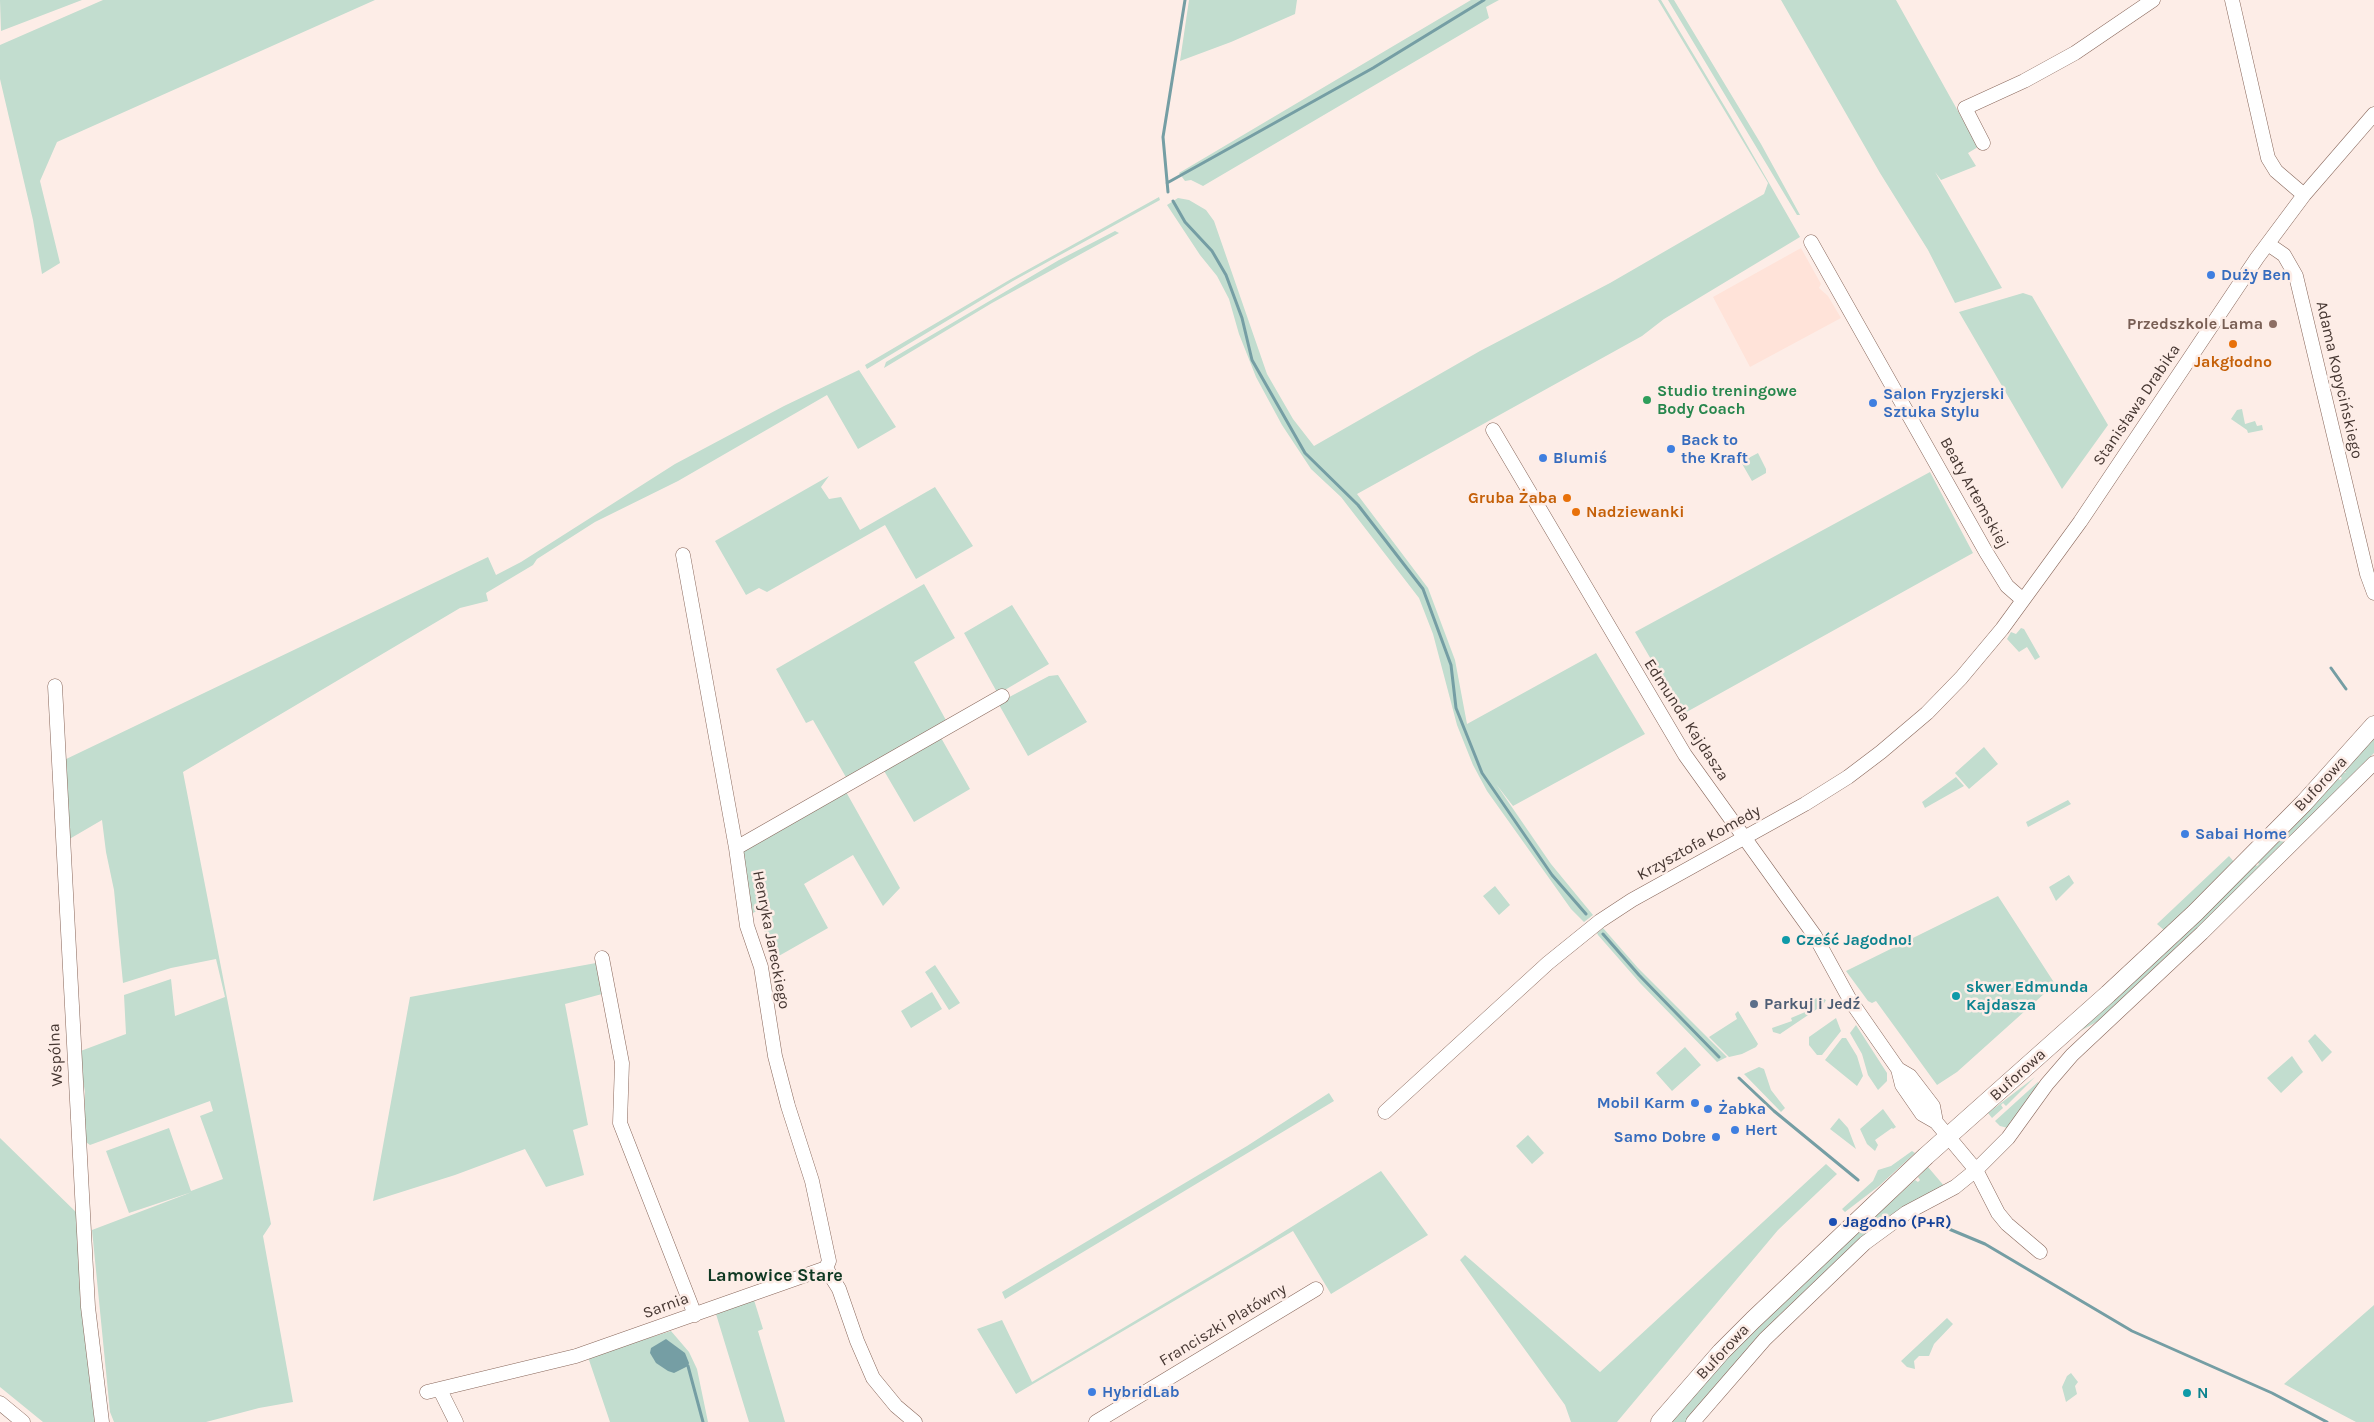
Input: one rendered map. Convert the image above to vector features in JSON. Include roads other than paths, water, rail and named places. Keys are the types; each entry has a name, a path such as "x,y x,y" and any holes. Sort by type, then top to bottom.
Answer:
{"main road":[{"name":"Buforowa","path":"1660,1422 1721,1352 1753,1320 1948,1137 2108,994 2195,912 2304,803 2374,725"}],"street":[{"path":"1983,143 1965,108 2060,62 2153,0"},
{"path":"2232,0 2268,158 2276,171 2304,196"},
{"name":"Stanisława Drabika","path":"2023,600 2080,522 2268,244 2304,196 2374,114"},
{"name":"Beaty Artemskiej","path":"1811,242 1994,566 2007,586 2023,600"},
{"name":"Adama Kopycińskiego","path":"2268,244 2284,255 2296,276 2367,574 2374,593"},
{"name":"Edmunda Kajdasza","path":"1493,430 1685,755 1815,936 1850,1000 1898,1069 1910,1076 1933,1106 1936,1122 1976,1170 1998,1213 2006,1224 2040,1252"},
{"name":"Henryka Jareckiego","path":"683,555 736,848 747,926 761,968 775,1056 788,1106 812,1180 829,1261 826,1268"},
{"name":"Krzysztofa Komedy","path":"1385,1112 1548,964 1600,921 1632,900 1805,804 1882,752 1962,678 2023,600"},
{"name":"Wspólna","path":"55,686 88,1307 102,1422"},
{"path":"736,848 1002,696"},
{"name":"Buforowa","path":"1693,1422 1765,1339 1864,1243 1906,1213 1955,1187 1976,1170 2008,1138 2047,1084 2072,1055 2202,933 2374,763"},
{"path":"602,958 622,1063 620,1123 694,1315"},
{"path":"826,1268 839,1288 857,1341 873,1378 896,1406 915,1422"},
{"name":"Sarnia","path":"456,1422 434,1391 576,1356 826,1268"},
{"name":"Franciszki Platówny","path":"1096,1422 1316,1289"},
{"path":"0,1404 23,1422"}],"water":[{"path":"666,1339 685,1353 689,1363 688,1366 674,1373 656,1363 650,1353 651,1348"}],"waterway":[{"path":"1168,192 1163,137 1185,0"},
{"path":"1167,183 1373,68 1484,0"},
{"path":"1173,201 1185,222 1212,251 1226,275 1242,318 1252,360 1305,453 1358,505 1423,589 1451,665 1456,708 1482,773 1552,875 1586,914"},
{"path":"2331,668 2346,689"},
{"path":"1603,934 1639,975 1719,1057"},
{"path":"1739,1078 1774,1111 1858,1180"},
{"path":"1920,1222 1937,1224 1985,1244 2132,1331 2272,1393 2327,1422"},
{"path":"688,1366 703,1422"}],"place":[{"name":"Duży Ben","path":"2211,275"},
{"name":"Przedszkole Lama","path":"2273,324"},
{"name":"Jakgłodno","path":"2233,344"},
{"name":"Studio treningowe Body Coach","path":"1647,400"},
{"name":"Salon Fryzjerski Sztuka Stylu","path":"1873,403"},
{"name":"Back to the Kraft","path":"1671,449"},
{"name":"Blumiś","path":"1543,458"},
{"name":"Gruba Żaba","path":"1567,498"},
{"name":"Nadziewanki","path":"1576,512"},
{"name":"Sabai Home","path":"2185,834"},
{"name":"Cześć Jagodno!","path":"1786,940"},
{"name":"skwer Edmunda Kajdasza","path":"1956,996"},
{"name":"Parkuj i Jedź","path":"1754,1004"},
{"name":"Mobil Karm","path":"1695,1103"},
{"name":"Żabka","path":"1708,1109"},
{"name":"Hert","path":"1735,1130"},
{"name":"Samo Dobre","path":"1716,1137"},
{"name":"Jagodno (P+R)","path":"1833,1222"},
{"name":"HybridLab","path":"1092,1392"},
{"name":"N","path":"2187,1393"}],"district":[{"name":"Lamowice Stare","path":"775,1276"}]}
